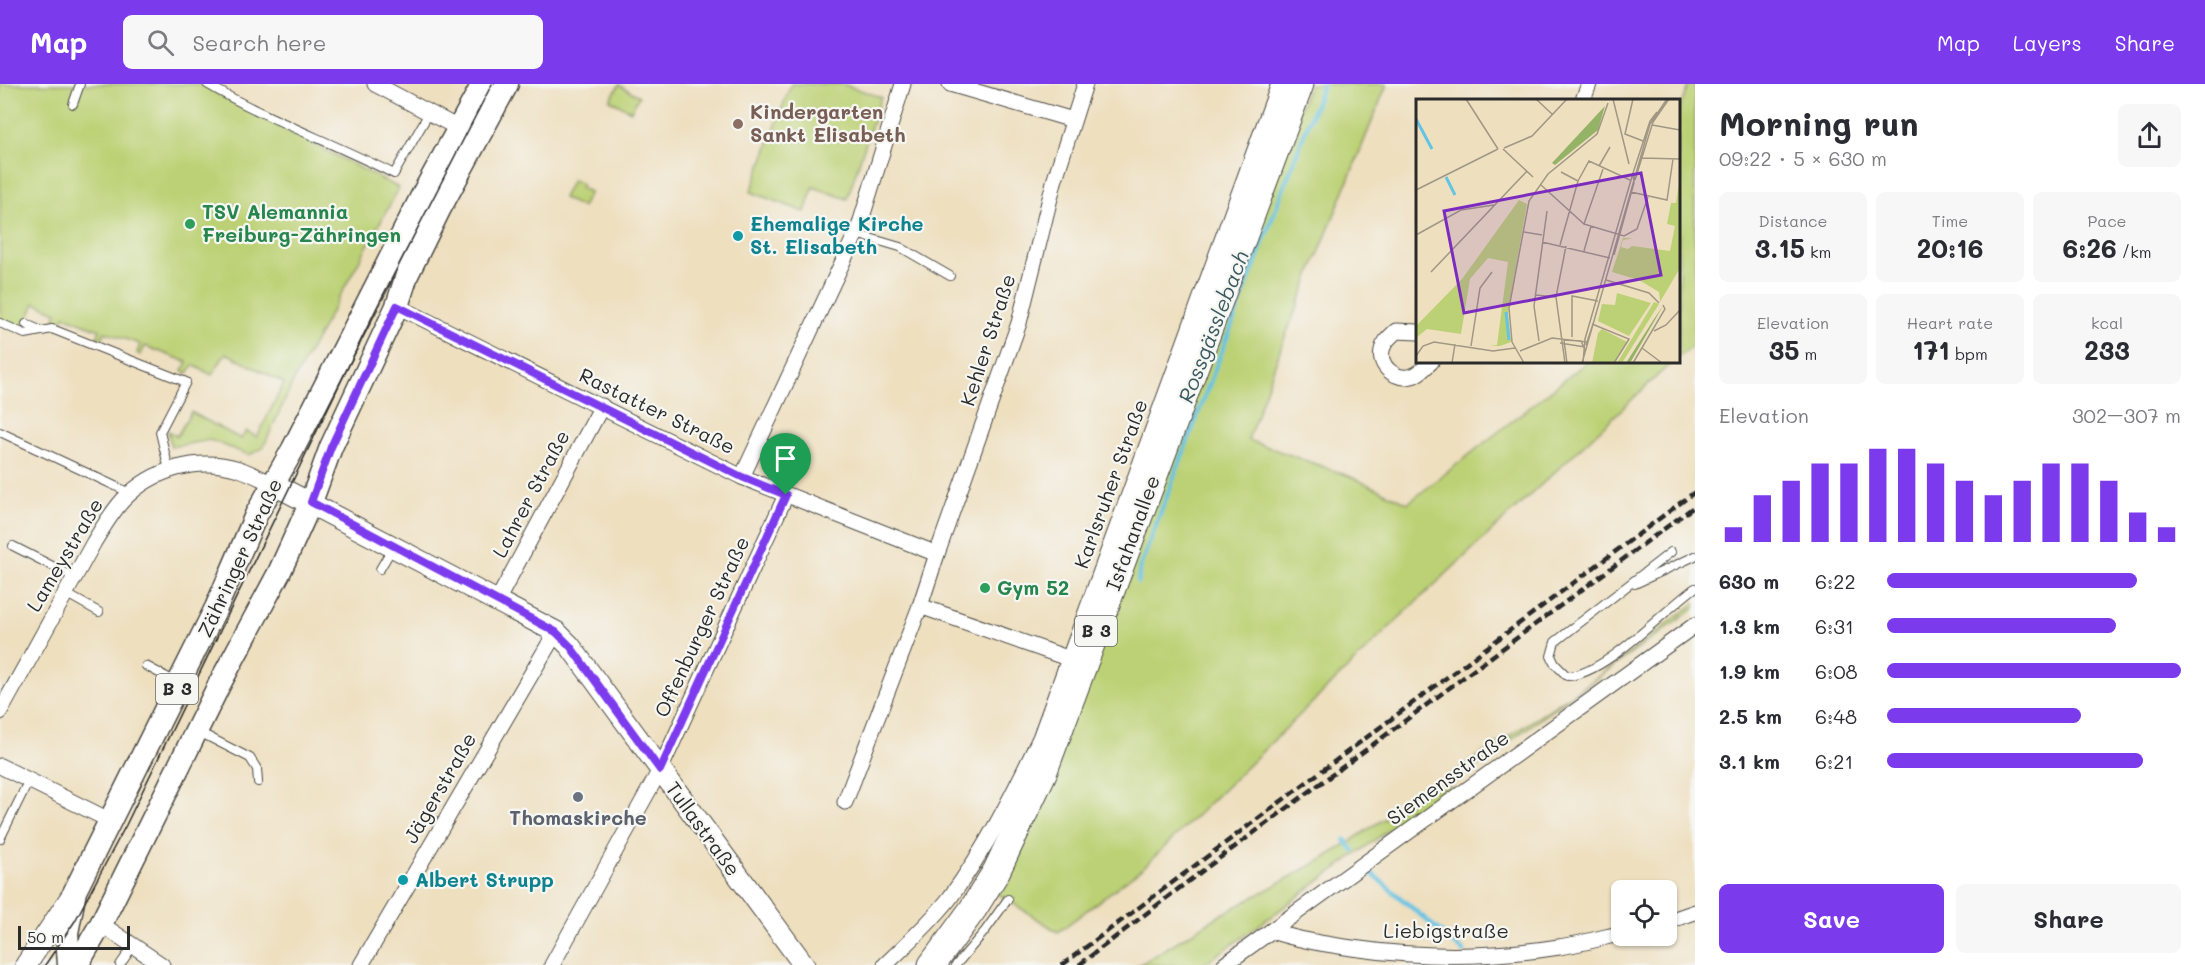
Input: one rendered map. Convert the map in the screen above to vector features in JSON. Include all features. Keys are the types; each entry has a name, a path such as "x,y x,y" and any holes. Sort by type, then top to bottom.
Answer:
{"highway":[{"name":"Isfahanallee","path":"932,965 973,909 996,872 1043,773 1300,84"}],"main road":[{"name":"Zähringer Straße","path":"77,965 101,924 196,731 279,573 311,502 331,447 397,306 407,275 440,208 507,84"},
{"name":"Zähringer Straße","path":"75,891 180,684 256,515 481,85"},
{"name":"B 3","path":"69,965 67,933 75,891"}],"street":[{"path":"375,84 460,129"},
{"path":"742,477 856,234 903,84"},
{"path":"950,84 1073,120"},
{"name":"Kehler Straße","path":"845,802 920,606 1019,323 1054,182 1085,84"},
{"name":"Karlsruher Straße","path":"885,965 921,931 948,899 975,861 1017,787 1040,738 1279,84"},
{"path":"1583,99 1589,84"},
{"name":"Rastatter Straße","path":"397,306 742,477 937,554"},
{"path":"1416,332 1396,331 1385,342 1381,353 1383,362 1388,371 1397,376 1410,377 1430,363"},
{"name":"Lahrer Straße","path":"497,601 602,406"},
{"name":"Lameystraße","path":"0,712 107,521 130,493 169,470 189,464 229,467 273,484"},
{"name":"Tullastraße","path":"273,484 556,632 570,646 804,965"},
{"name":"Offenburger Straße","path":"552,965 660,770 786,495"},
{"path":"920,606 1070,659"},
{"name":"Siemensstraße","path":"1224,965 1695,625"},
{"name":"Jägerstraße","path":"361,965 556,632"},
{"path":"0,766 111,821"},
{"name":"Zähringer Straße","path":"26,965 75,891"},
{"path":"1677,918 1695,912"},
{"path":"101,924 162,965"},
{"name":"Liebigstraße","path":"1272,931 1316,943 1384,953 1458,960 1560,947 1611,935"}],"lane":[{"path":"73,104 81,84"},
{"path":"207,84 233,99 394,174 429,113"},
{"path":"856,234 900,247 950,276"},
{"path":"0,323 25,334 52,329 186,382 160,432 169,470"},
{"path":"26,324 43,332"},
{"path":"0,432 130,493"},
{"path":"13,546 74,577"},
{"path":"380,569 394,546"},
{"path":"1671,552 1555,642 1551,656 1567,676 1576,676 1592,670 1645,631 1676,601 1695,588"},
{"path":"1623,590 1695,556"},
{"path":"1623,590 1677,561"},
{"path":"65,593 99,612"},
{"path":"146,666 180,684"},
{"path":"196,731 250,758 257,769 258,782"},
{"path":"0,839 29,780"},
{"path":"956,965 985,932 1008,899"},
{"path":"120,965 133,946"}],"green space":[{"name":"TSV Alemannia Freiburg-Zähringen","path":"0,84 201,84 399,188 294,380 263,448 249,455 210,440 171,447 168,431 177,436 191,412 241,439 246,431 257,437 284,383 226,353 212,375 193,365 188,373 183,371 187,362 145,346 141,355 137,353 140,344 105,332 101,340 97,338 100,330 64,316 60,324 54,322 57,312 35,303 24,330 0,320"},
{"path":"791,84 842,84 881,97 847,199 813,187 805,212 751,192"},
{"path":"1309,84 1387,84 1283,342 1248,440 1349,476 1408,503 1586,363 1671,363 1399,618 1144,867 1058,932 995,892"},
{"path":"1689,84 1695,84 1695,344 1680,356 1680,108"},
{"path":"619,85 639,96 631,111 610,100"},
{"path":"572,180 582,184 580,188 590,192 582,207 563,198"},
{"path":"1695,603 1695,608 1202,965 1139,965 1219,916 1325,858 1588,684"}],"waterway":[{"name":"Rossgässlebach","path":"1138,582 1140,567 1323,84"},
{"name":"Rossgässlebach","path":"1345,840 1354,851"},
{"name":"Rossgässlebach","path":"1370,872 1464,952"}],"tram line":[{"path":"45,965 75,921 126,825 377,307 492,84"}],"railway":[{"path":"1062,965 1695,492"},
{"path":"1079,965 1190,880 1695,506"}],"place":[{"name":"Kindergarten Sankt Elisabeth","path":"738,124"},
{"name":"TSV Alemannia Freiburg-Zähringen","path":"190,224"},
{"name":"Ehemalige Kirche St. Elisabeth","path":"738,236"},
{"name":"Gym 52","path":"985,588"},
{"name":"Thomaskirche","path":"578,797"},
{"name":"Albert Strupp","path":"403,880"}],"route":[{"path":"397,306 742,477 786,495 660,770 570,646 556,632 311,502 331,447 397,306"}]}
